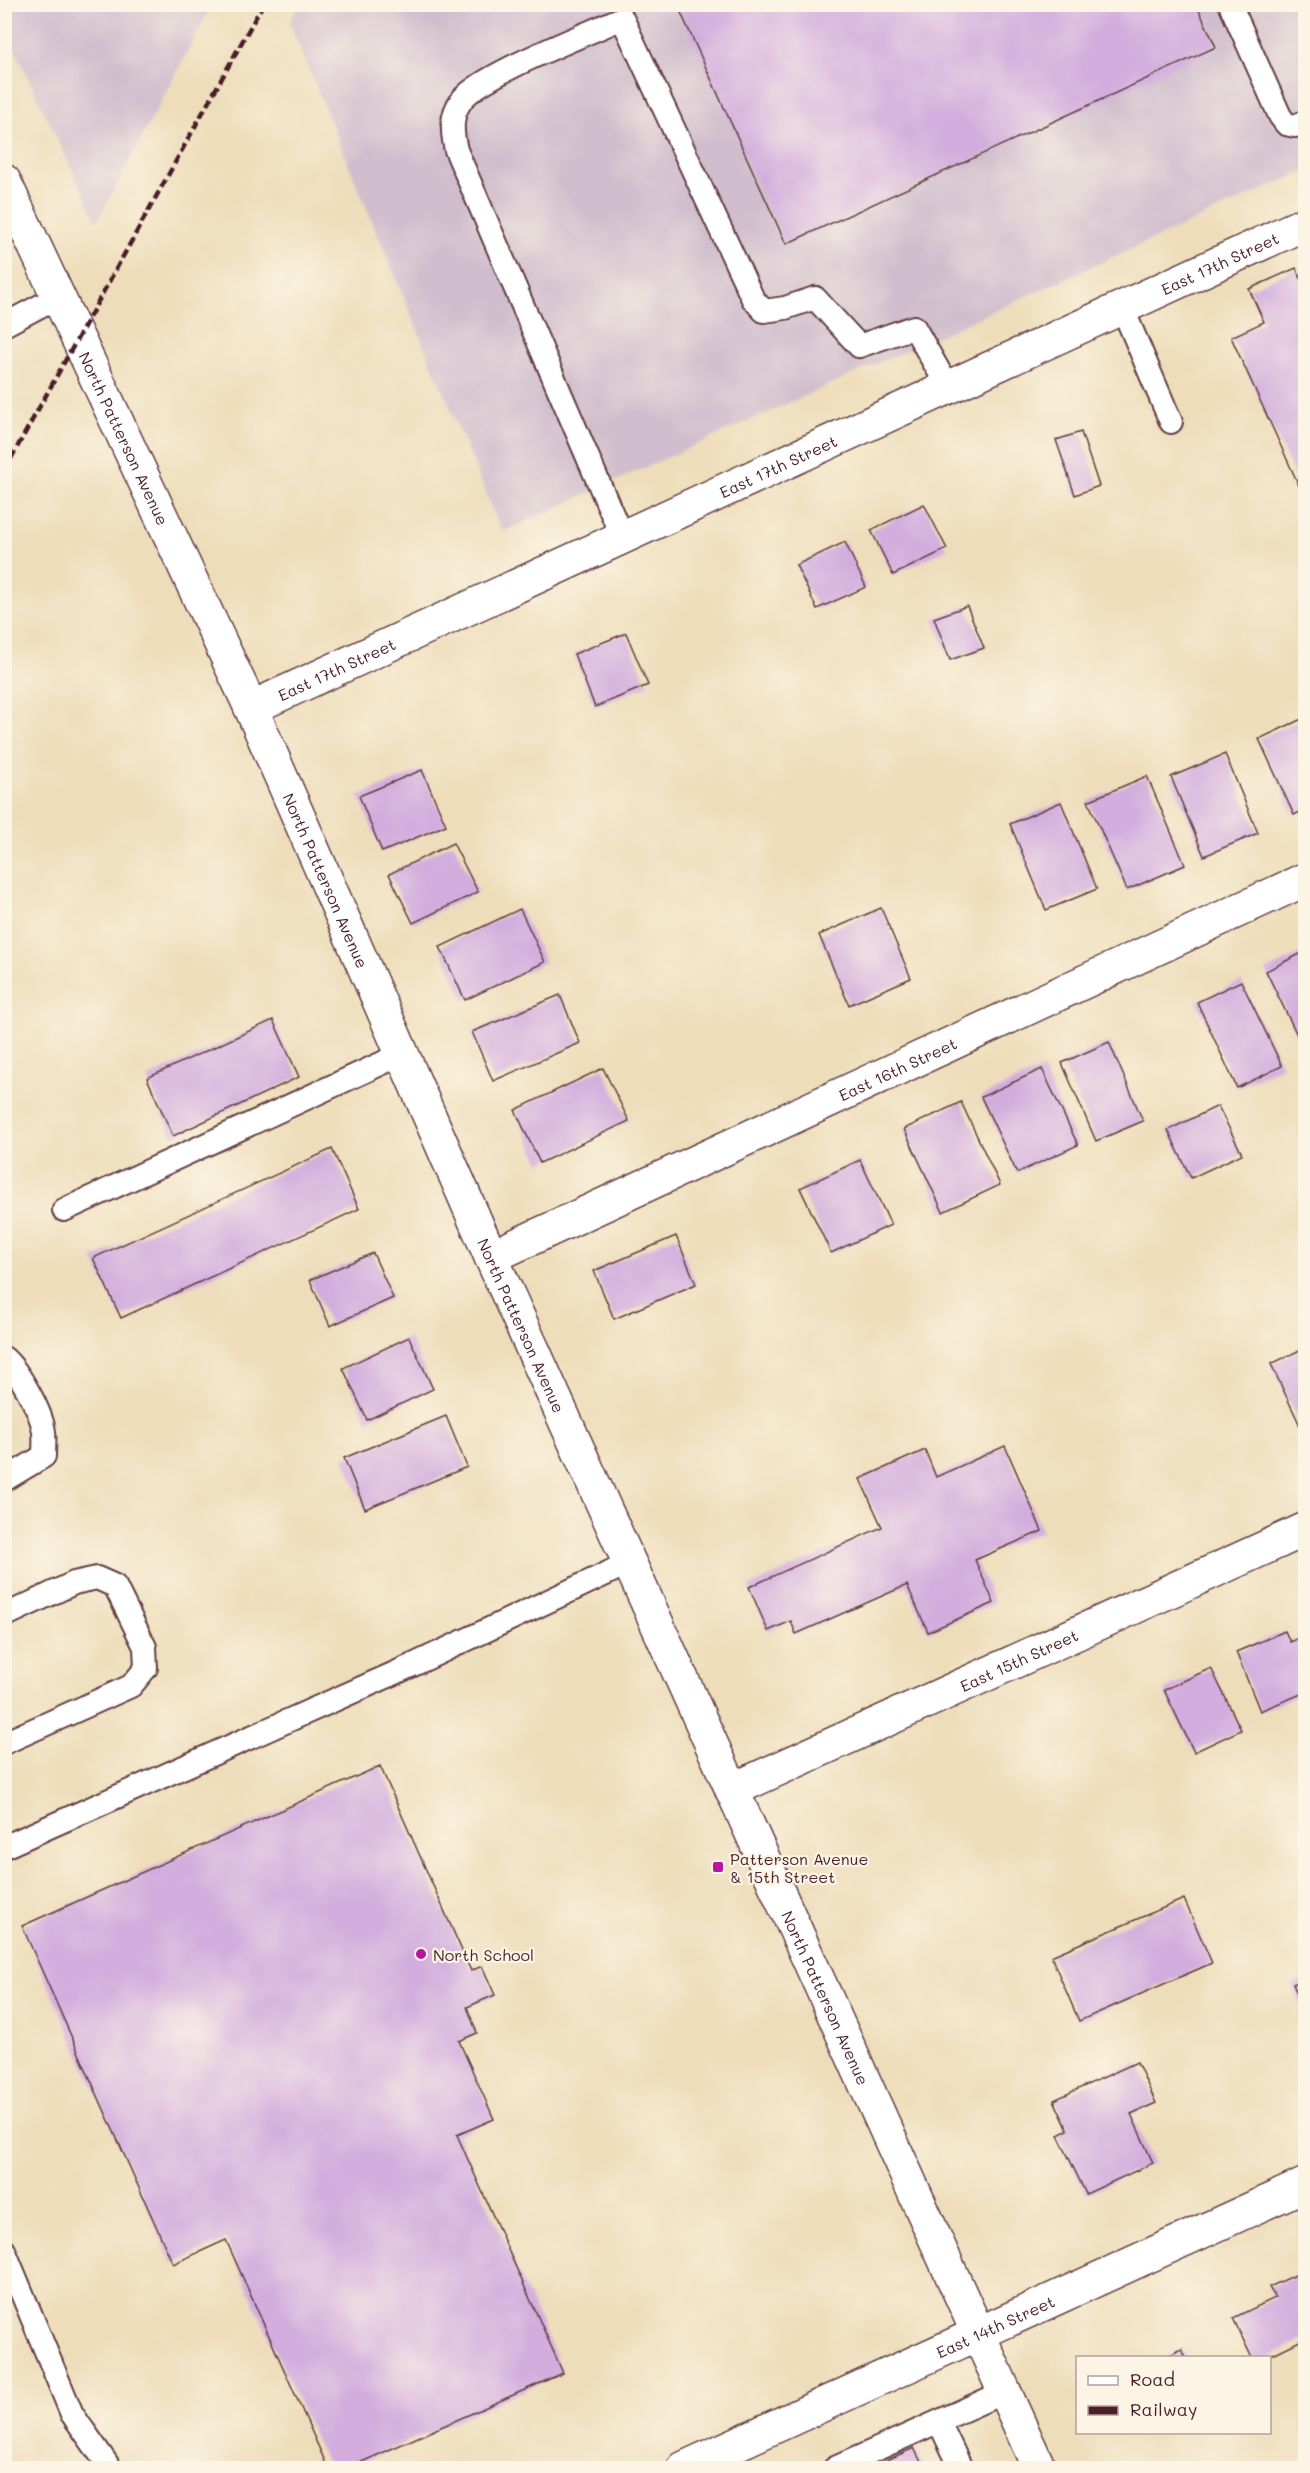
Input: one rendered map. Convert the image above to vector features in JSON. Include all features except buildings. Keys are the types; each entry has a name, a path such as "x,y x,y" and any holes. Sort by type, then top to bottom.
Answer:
{"street":[{"name":"North Patterson Avenue","path":"4,181 251,708 491,1257 1039,2469"},
{"name":"East 17th Street","path":"251,708 1122,306 1305,224"},
{"name":"East 16th Street","path":"491,1257 1305,879"},
{"name":"East 15th Street","path":"732,1790 1305,1529"},
{"name":"East 14th Street","path":"684,2469 978,2332 1305,2184"}],"lane":[{"path":"1230,4 1280,116 1286,124 1295,126 1305,121"},
{"path":"622,537 456,150 451,126 461,101 486,80 622,18 753,299 764,311 785,308 814,298 859,346 914,327 948,387"},
{"path":"4,325 59,296"},
{"path":"1122,306 1171,422"},
{"path":"64,1209 402,1054"},
{"path":"4,1358 14,1366 30,1395 44,1430 44,1456 4,1480"},
{"path":"4,1847 413,1665 629,1563"},
{"path":"4,1616 74,1583 97,1578 115,1586 145,1647 146,1668 131,1686 4,1743"},
{"path":"4,2250 72,2414 110,2469"},
{"path":"835,2469 1004,2392"},
{"path":"939,2422 960,2469"}],"shaded area":[{"path":"5,4 212,5 97,222 5,29"},
{"path":"300,4 1305,5 1305,171 502,532 289,22"}],"railway":[{"path":"4,471 263,4"}],"place":[{"name":"Patterson Avenue & 15th Street","path":"718,1867"},
{"name":"North School","path":"421,1954"}]}
